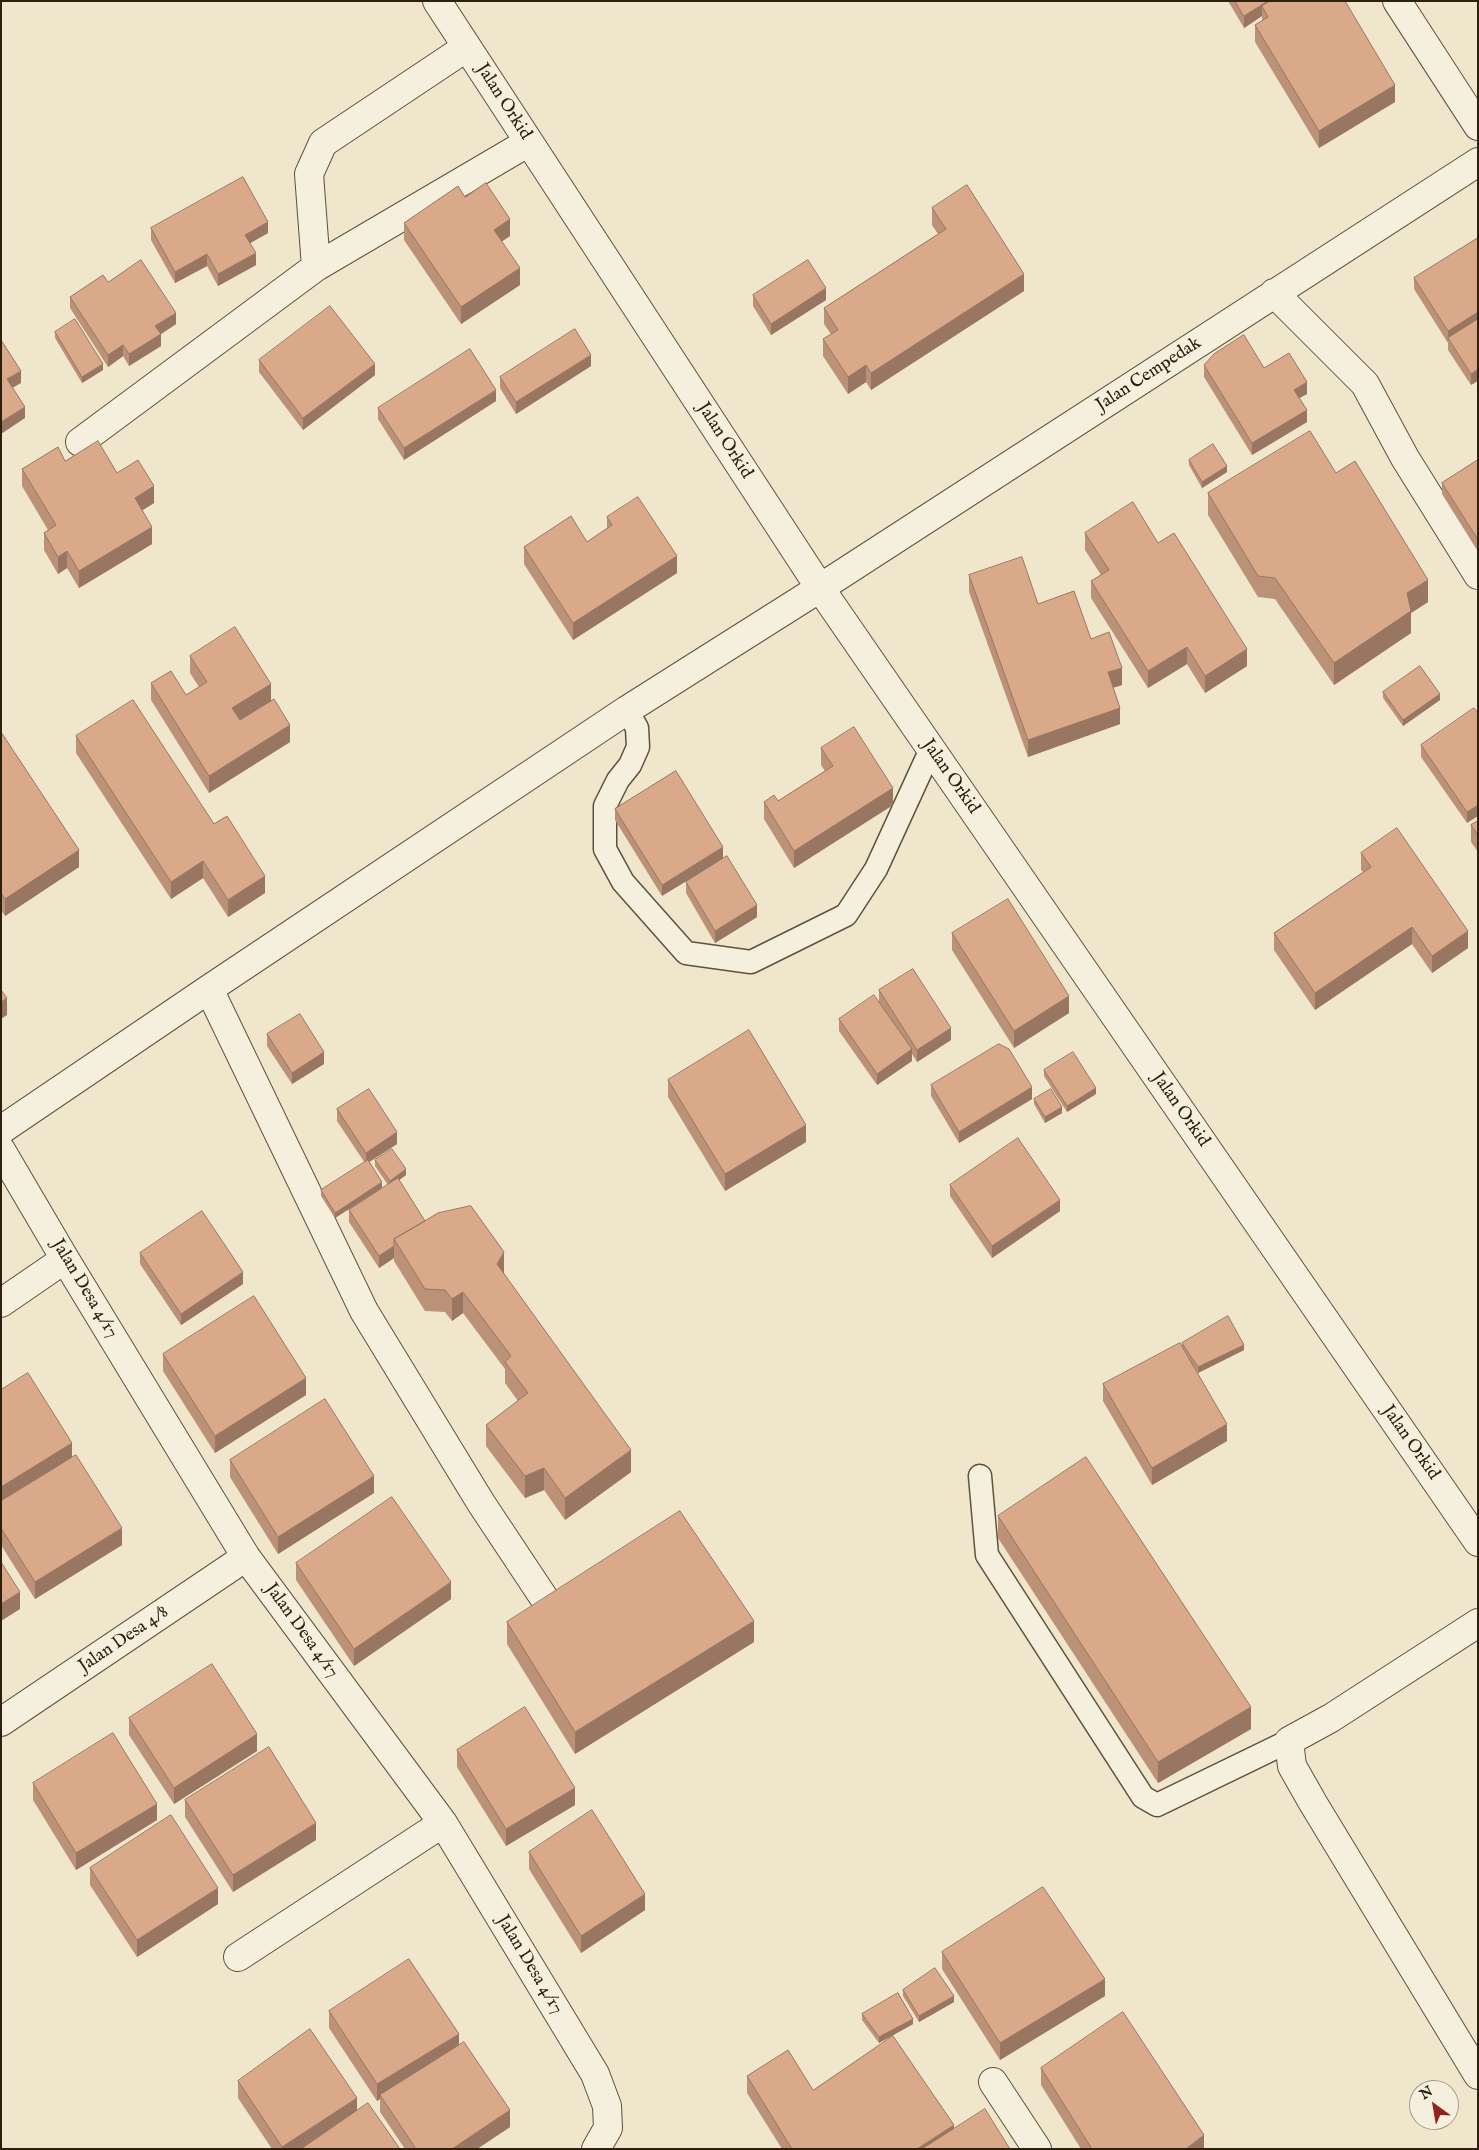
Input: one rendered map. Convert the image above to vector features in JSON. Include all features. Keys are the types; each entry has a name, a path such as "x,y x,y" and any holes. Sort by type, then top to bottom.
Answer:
{"street":[{"name":"Jalan Orkid","path":"437,1 820,588 1478,1542"},
{"path":"1397,1 1478,126"},
{"path":"316,267 310,174 323,143 467,47"},
{"path":"80,442 316,267 529,142"},
{"name":"Jalan Cempedak","path":"1,1130 208,989 627,710 820,588 1478,162"},
{"path":"1274,293 1365,384 1405,458 1478,575"},
{"path":"208,989 364,1311 481,1503 546,1601"},
{"name":"Jalan Desa 4/17","path":"1,1150 246,1557 443,1823 595,2074 607,2106 608,2128 596,2149"},
{"path":"1,1303 65,1259"},
{"name":"Jalan Desa 4/8","path":"1,1722 246,1557"},
{"path":"1478,1623 1331,1718 1289,1741 1292,1766 1478,2075"},
{"path":"238,1957 443,1823"},
{"path":"994,2082 1037,2149"}],"lane":[{"path":"627,710 637,728 638,747 630,765 618,780 605,806 604,849 623,882 686,953 751,962 846,915 876,869 931,749"},
{"path":"980,1476 987,1554 1143,1797 1158,1806 1289,1741"}],"building":[{"path":"1235,1 1268,1 1244,16"},
{"path":"1270,1 1345,1 1395,85 1319,131 1255,25 1268,17 1262,6"},
{"path":"243,177 268,222 245,235 256,253 218,274 207,254 175,272 151,228"},
{"path":"486,183 510,219 494,230 520,268 461,307 404,223 458,186 465,197"},
{"path":"967,185 1024,274 871,373 866,365 848,377 823,339 838,330 824,308 946,229 932,208"},
{"path":"1478,238 1478,312 1448,331 1414,278"},
{"path":"141,260 176,313 155,326 161,334 129,354 123,345 108,355 70,297 103,275 108,282"},
{"path":"808,260 826,288 771,324 753,295"},
{"path":"330,306 375,364 303,418 259,360"},
{"path":"75,319 103,364 82,377 55,332"},
{"path":"1478,319 1478,369 1471,374 1448,338"},
{"path":"575,329 591,355 516,402 500,377"},
{"path":"1244,335 1264,368 1289,353 1307,382 1294,390 1307,410 1252,443 1204,365 1214,354"},
{"path":"1,340 21,371 7,379 25,407 1,422"},
{"path":"470,349 496,390 404,448 378,408"},
{"path":"1310,431 1336,473 1355,461 1428,580 1407,593 1411,611 1334,663 1275,578 1258,576 1208,493"},
{"path":"98,441 117,473 138,460 154,486 135,498 152,527 79,571 67,551 58,557 44,533 56,525 22,469 58,447 65,461"},
{"path":"1213,444 1227,466 1202,482 1189,460"},
{"path":"1478,460 1478,538 1477,538 1442,483"},
{"path":"638,497 677,556 573,623 524,547 571,516 587,542 612,525 607,517"},
{"path":"1133,502 1158,543 1174,533 1247,649 1205,676 1187,647 1148,671 1091,581 1109,570 1085,533"},
{"path":"1022,557 1038,604 1074,591 1091,639 1109,632 1122,668 1108,672 1120,708 1028,740 969,575"},
{"path":"235,627 271,684 232,708 240,720 274,699 290,725 209,776 151,683 171,671 186,695 207,682 190,656"},
{"path":"1420,666 1440,694 1403,720 1383,692"},
{"path":"133,700 214,824 227,816 265,876 228,900 203,861 171,882 76,736"},
{"path":"1474,708 1478,713 1478,805 1467,812 1421,745"},
{"path":"854,727 893,788 794,851 764,802 774,795 778,801 833,766 821,748"},
{"path":"1,732 79,850 5,899 1,893"},
{"path":"676,771 723,847 662,885 615,809"},
{"path":"1478,821 1478,835 1471,825"},
{"path":"1397,828 1468,931 1432,956 1412,927 1315,993 1274,933 1371,867 1361,853"},
{"path":"727,856 757,905 715,931 686,882"},
{"path":"1008,899 1069,996 1014,1031 952,933"},
{"path":"913,969 951,1028 917,1050 879,990"},
{"path":"1,990 7,998 1,1002"},
{"path":"874,995 912,1049 877,1074 839,1019"},
{"path":"300,1014 324,1052 292,1073 267,1034"},
{"path":"749,1030 806,1125 725,1174 668,1080"},
{"path":"999,1044 1009,1049 1032,1087 959,1132 931,1085"},
{"path":"1073,1052 1096,1088 1067,1106 1044,1070"},
{"path":"369,1089 397,1132 366,1153 337,1109"},
{"path":"1051,1089 1062,1107 1045,1117 1034,1099"},
{"path":"1018,1138 1060,1200 992,1246 950,1185"},
{"path":"392,1149 406,1169 390,1181 375,1160"},
{"path":"368,1160 382,1182 335,1213 321,1190"},
{"path":"398,1178 425,1221 394,1239 394,1246 379,1256 349,1210"},
{"path":"471,1206 504,1252 497,1264 631,1450 565,1498 544,1468 525,1476 486,1425 528,1393 505,1362 511,1356 463,1292 452,1299 445,1290 425,1289 394,1239 438,1213"},
{"path":"202,1211 243,1272 181,1314 140,1253"},
{"path":"254,1296 306,1378 215,1436 163,1354"},
{"path":"1228,1316 1244,1345 1198,1367 1182,1343"},
{"path":"1180,1343 1227,1424 1152,1468 1103,1384"},
{"path":"28,1373 72,1443 1,1487 1,1390"},
{"path":"325,1399 374,1476 278,1537 230,1460"},
{"path":"76,1455 122,1528 35,1582 1,1528 1,1501"},
{"path":"1086,1457 1251,1707 1158,1762 998,1516"},
{"path":"392,1497 451,1582 354,1649 296,1563"},
{"path":"680,1511 754,1621 575,1732 507,1622"},
{"path":"1,1562 20,1592 1,1604"},
{"path":"212,1664 257,1734 174,1788 129,1718"},
{"path":"525,1707 575,1788 506,1829 457,1750"},
{"path":"113,1733 157,1804 76,1853 33,1783"},
{"path":"269,1747 316,1823 233,1875 185,1800"},
{"path":"592,1810 645,1894 581,1936 529,1852"},
{"path":"171,1815 218,1888 137,1940 90,1868"},
{"path":"1043,1887 1105,1979 1000,2043 942,1952"},
{"path":"409,1959 459,2034 377,2084 329,2011"},
{"path":"935,1968 954,1996 919,2016 903,1990"},
{"path":"898,1993 913,2019 879,2037 862,2014"},
{"path":"1123,2012 1204,2135 1186,2149 1092,2149 1041,2068"},
{"path":"310,2029 357,2098 282,2147 238,2081"},
{"path":"893,2036 954,2125 917,2149 792,2149 747,2076 788,2050 813,2090"},
{"path":"464,2042 510,2110 452,2149 416,2149 380,2095"},
{"path":"368,2103 400,2149 301,2149"},
{"path":"985,2109 1010,2149 922,2149"}]}
